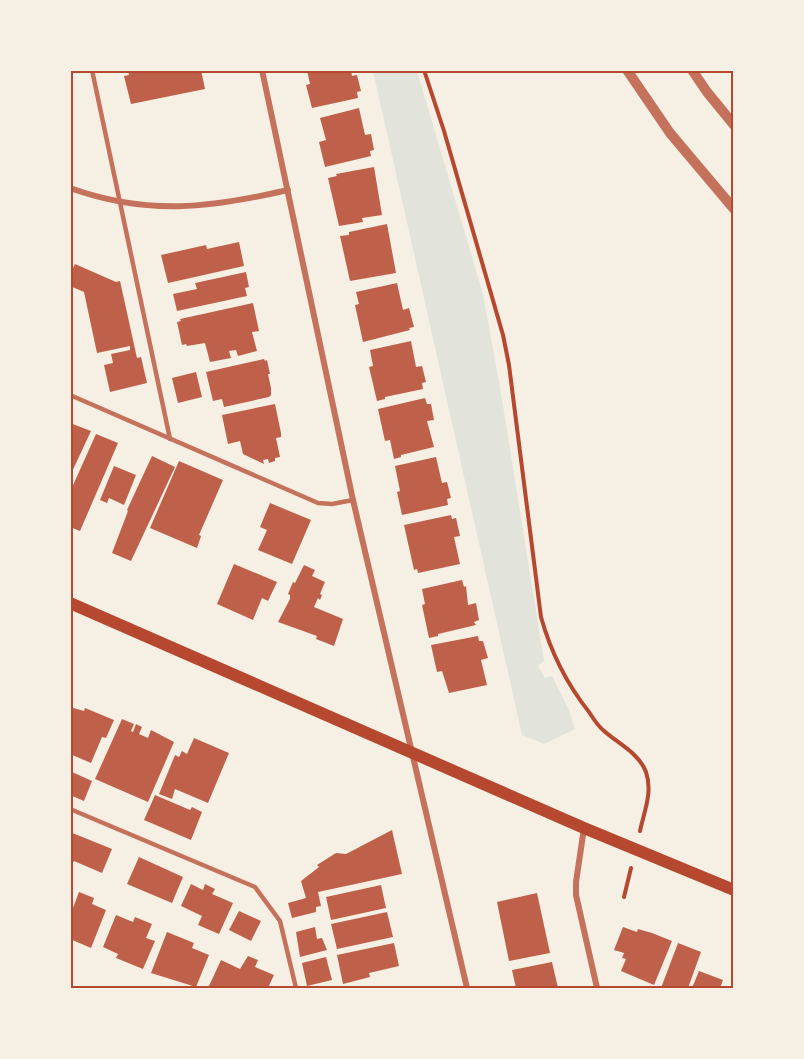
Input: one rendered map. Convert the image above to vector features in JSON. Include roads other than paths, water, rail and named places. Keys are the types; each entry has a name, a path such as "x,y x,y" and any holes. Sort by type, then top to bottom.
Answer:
{"main road":[{"path":"70,603 584,828 734,890"}],"street":[{"path":"262,70 354,500 410,750 467,988"},
{"path":"627,70 670,132 734,210"},
{"path":"692,70 734,125"},
{"path":"70,188 155,207 201,207 288,190"},
{"path":"584,828 576,895 597,988"}],"lane":[{"path":"92,70 170,439"},
{"path":"70,395 318,503 332,504 354,500"},
{"path":"70,809 255,887 280,921 296,988"}]}
